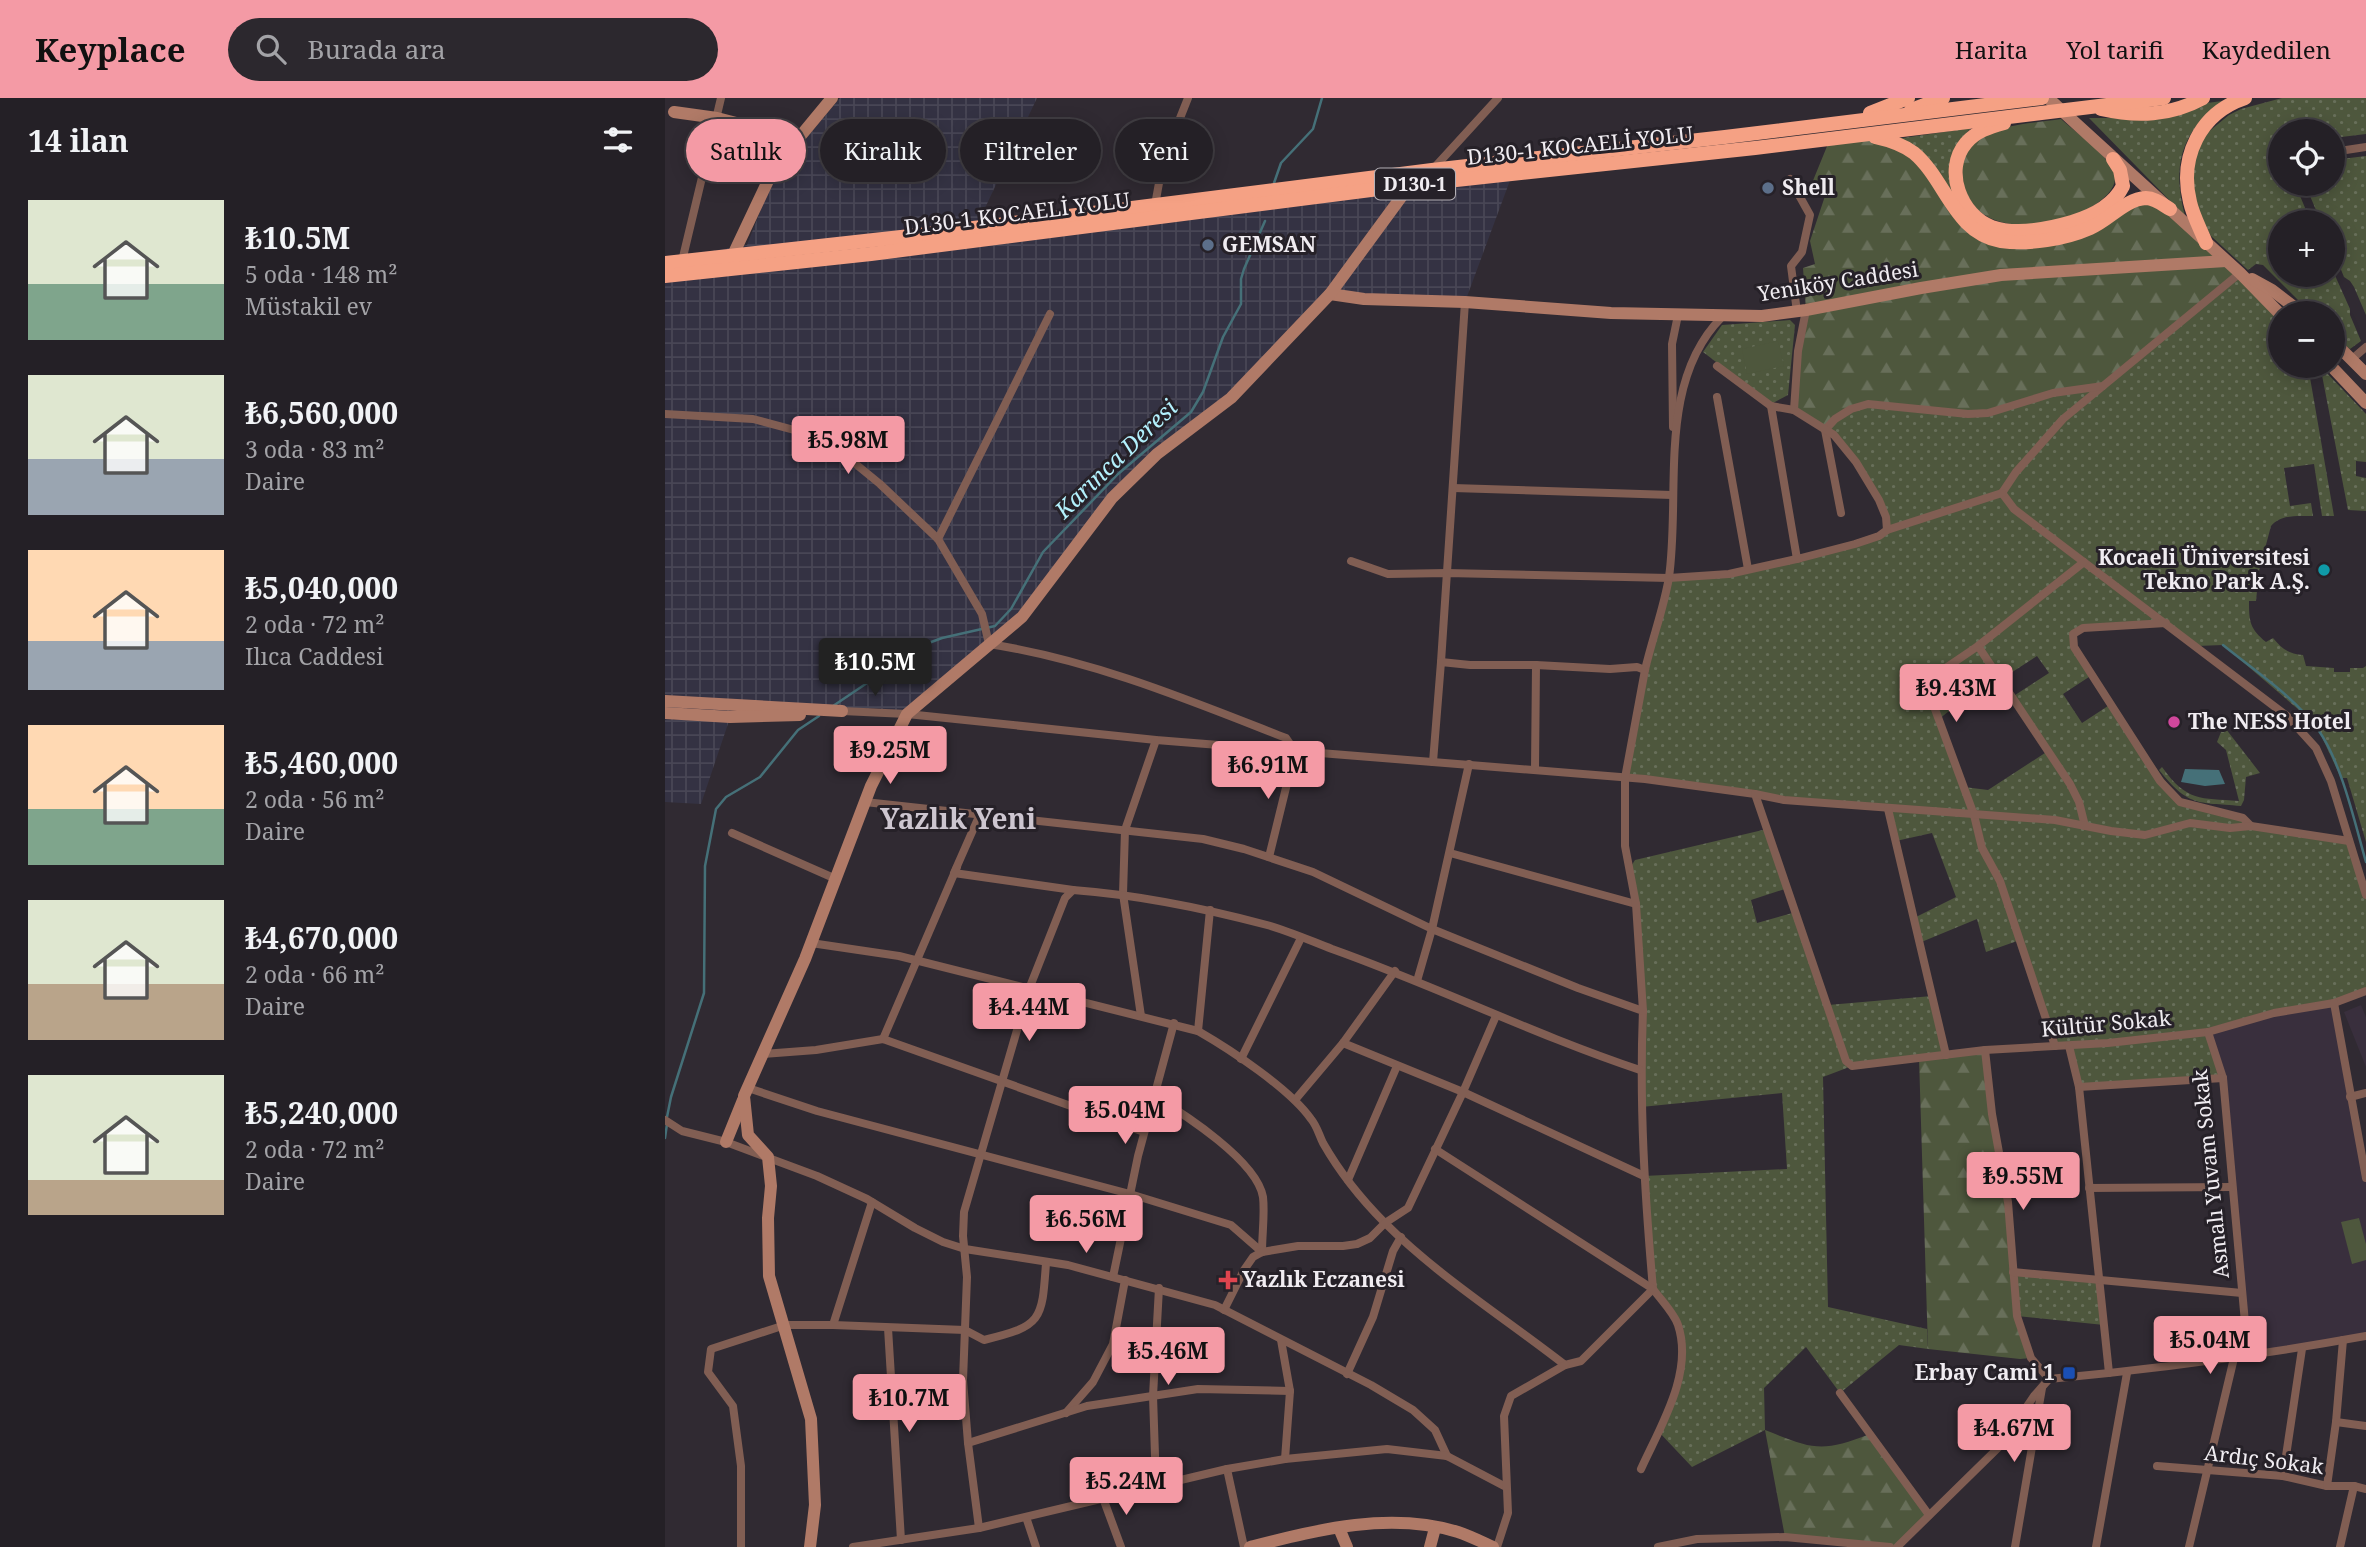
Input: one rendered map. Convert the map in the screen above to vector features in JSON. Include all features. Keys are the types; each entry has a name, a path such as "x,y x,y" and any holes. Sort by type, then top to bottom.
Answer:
{"highway":[{"path":"1787,129 1876,111 1908,98"},
{"path":"1894,116 1943,98"},
{"name":"D130-1 KOCAELİ YOLU","path":"666,267 871,254 1410,185 1867,135 2164,98"},
{"path":"2089,107 2129,115 2157,114 2181,108 2203,98"},
{"path":"2206,243 2190,204 2188,163 2195,141 2206,123 2219,110 2245,98"},
{"name":"D130-1","path":"666,267 733,254 2031,99"},
{"path":"2036,114 1982,130 1967,141 1961,150 1956,164 1958,189 1963,202 1980,221 1999,229 2025,231 2082,219 2101,210 2119,194 2123,186 2123,179 2108,154"},
{"path":"1867,135 1892,141 1916,155 1968,224 1999,241 2018,242 2068,235 2090,228 2136,200 2151,199 2170,209"}],"street":[{"path":"683,257 721,98"},
{"path":"806,129 832,98"},
{"path":"1155,205 1163,162 1188,98"},
{"path":"1432,170 1498,98"},
{"path":"2048,98 2268,302"},
{"path":"674,112 721,119"},
{"path":"2345,150 2366,147"},
{"path":"1790,179 1810,215 1802,252 1791,266 1801,311 1794,410"},
{"path":"666,267 683,257 733,254 766,182"},
{"path":"726,1142 811,943 865,802 907,714 988,639 1022,617 1112,498 1157,454 1231,398 1330,294 1410,185"},
{"name":"Yeniköy Caddesi","path":"1330,294 1364,299 1465,302 1611,313 1762,316 2000,275 2225,261"},
{"path":"2239,273 2272,290 2286,301"},
{"path":"1351,562 1388,574 1669,578 1729,574 1855,544 1879,536 1887,530 2002,493 2016,472 2063,419 2239,273"},
{"path":"1433,762 1465,302"},
{"path":"938,539 1050,314"},
{"path":"1653,1289 1643,1176 1640,1070 1643,1011 1636,905 1625,846 1625,778 1645,670 1669,578 1673,444 1672,344 1678,315"},
{"path":"1673,444 1686,382 1695,358 1707,331 1722,317"},
{"path":"2353,359 2366,347"},
{"path":"2345,352 2366,374"},
{"path":"1717,366 1771,406 1794,410 1834,435 1856,462 1882,508 1887,530"},
{"path":"2342,378 2366,403"},
{"path":"1825,430 1835,419 1851,409 1868,404 1968,414 1988,413 2053,393 2103,386"},
{"path":"1717,397 1748,569"},
{"path":"1771,406 1797,559"},
{"path":"665,414 753,419 824,438 880,484 938,539 984,621 988,639"},
{"path":"1825,430 1841,513"},
{"path":"1453,488 1672,495"},
{"path":"2002,493 2014,509 2287,716 2316,748 2331,780 2366,895"},
{"path":"2055,1046 2000,881 1982,848 1974,815 1925,682 1978,646 2084,562"},
{"path":"2166,623 2083,628 2073,634 2074,647 2160,781 2180,802 2242,818 2251,825"},
{"path":"988,639 1139,681 1286,738 1294,751 1269,857"},
{"path":"1978,646 2070,784 2079,802 2085,826"},
{"path":"1441,662 1610,669 1637,667 1645,670"},
{"path":"1535,769 1536,665"},
{"path":"665,701 801,712"},
{"path":"665,713 730,717 842,711 907,714 1156,740 1535,769 1755,794 1784,800 2055,820 2145,835 2190,823 2230,828 2251,825 2349,841"},
{"path":"1141,1016 1123,894 1125,830 1156,740"},
{"path":"1417,981 1451,853 1469,764"},
{"name":"Kültür Sokak","path":"1755,794 1846,1061 1852,1066 1985,1050 2069,1046 2208,1032 2274,1013 2334,1003 2366,991"},
{"path":"865,802 1203,839 1313,872 1432,929 1578,988 1643,1011"},
{"path":"1888,809 1946,1055"},
{"path":"883,1039 980,814"},
{"path":"732,834 836,878"},
{"path":"1451,853 1636,905"},
{"path":"957,867 954,873 1073,890 1123,894 1210,910 1269,925 1395,971 1496,1016 1640,1070"},
{"path":"979,1528 963,1380 967,1277 964,1212 1029,989 1065,898 1073,890"},
{"path":"1198,1031 1210,910"},
{"path":"1241,1059 1301,938"},
{"path":"811,943 916,961 1198,1031 1241,1059 1295,1100 1313,1121 1324,1144 1348,1180 1385,1223 1443,1274 1565,1365"},
{"path":"1295,1100 1343,1043 1395,971"},
{"path":"2334,1003 2366,1178"},
{"path":"1224,1310 1244,1270 1253,1257 1262,1252 1357,1244 1370,1238 1385,1223 1408,1208 1464,1092 1496,1016"},
{"path":"1113,1277 1144,1132 1174,1023"},
{"name":"Asmalı Yuvam Sokak","path":"2208,1032 2223,1078 2248,1356"},
{"path":"763,1054 816,1050 883,1039 1144,1132"},
{"path":"1343,1043 1464,1092 1643,1176"},
{"path":"2069,1046 2079,1087 2109,1373"},
{"path":"1985,1050 1991,1114 2008,1202 2017,1316 2031,1358 2046,1382 2015,1547"},
{"path":"1348,1180 1397,1066"},
{"path":"2079,1087 2223,1078"},
{"path":"746,1092 1130,1194 1231,1225 1262,1252"},
{"path":"746,1092 748,1135 768,1157 771,1186 768,1218 769,1276 811,1419 815,1506 810,1547"},
{"path":"2350,1097 2366,1093"},
{"path":"1154,1096 1195,1120 1251,1172 1263,1196 1262,1252"},
{"path":"665,1121 682,1131 726,1142 817,1176 872,1202 915,1228 965,1249 1068,1265 1215,1305 1413,1410 1435,1430 1447,1456"},
{"path":"1435,1149 1653,1289 1678,1324 1681,1349 1678,1390 1641,1469"},
{"path":"2089,1188 2232,1187"},
{"path":"833,1325 872,1202"},
{"path":"1347,1374 1373,1317 1393,1251 1402,1237"},
{"path":"741,1547 741,1466 733,1406 708,1373 711,1349 785,1325 965,1330 984,1340 1018,1332 1039,1315 1044,1295 1046,1263"},
{"path":"2013,1272 2242,1293"},
{"path":"1066,1413 1093,1382 1112,1343 1125,1280"},
{"path":"1156,1485 1153,1396 1159,1288"},
{"path":"1250,1547 1309,1532 1362,1524 1410,1523 1458,1532 1495,1547 1508,1513 1504,1416 1511,1396 1565,1365 1581,1361 1653,1289"},
{"path":"888,1328 901,1541"},
{"path":"1897,1547 2000,1446 2046,1382 2302,1349 2366,1336"},
{"path":"1281,1340 1290,1391 1285,1459"},
{"path":"2327,1486 2343,1340"},
{"path":"2283,1476 2302,1349"},
{"path":"2189,1547 2234,1358"},
{"path":"2096,1547 2127,1373"},
{"path":"968,1443 1087,1406 1198,1389 1290,1391"},
{"path":"1840,1393 1929,1515"},
{"path":"2336,1422 2366,1426"},
{"path":"853,1547 979,1528 1227,1469 1285,1459 1387,1449 1447,1456 1506,1487"},
{"name":"Ardıç Sokak","path":"2157,1466 2283,1476 2327,1486 2366,1489"},
{"path":"1227,1469 1244,1547"},
{"path":"2340,1547 2354,1486"},
{"path":"1103,1498 1121,1547"},
{"path":"1025,1517 1036,1547"},
{"path":"1339,1528 1347,1547"},
{"path":"1430,1547 1435,1528"},
{"path":"1658,1547 1697,1539 1785,1537 1890,1547"}],"shaded area":[{"path":"840,98 1037,98 1027,119 960,119 960,182 997,182 976,227 1512,175 1465,302 1330,294 1231,398 1112,498 1022,617 907,714 734,706 701,804 665,802 665,263 700,253 747,245 772,182 806,182 806,139 820,122 820,182 946,182 946,119 822,119"},
{"path":"2334,1003 2366,1177 2366,1337 2248,1356 2223,1078 2208,1032"},
{"path":"2361,1005 2366,1017 2366,1067 2344,1012"}],"green space":[{"path":"2282,98 2366,98 2366,134 2345,137 2345,119 2268,119 2268,196 2300,196 2306,210 2268,210 2268,270 2263,265 2256,264 2248,270 2211,236 2194,205 2193,156 2207,133 2241,109"},
{"path":"2222,101 2197,125 2183,152 2179,181 2185,216 2089,118 2157,118 2200,104"},
{"path":"2061,119 2108,161 2115,176 2110,191 2093,206 2069,217 2041,224 2012,224 1987,216 1969,199 1962,169 1965,154 1972,143 1999,129"},
{"path":"1971,128 1954,153 1955,198 1896,139"},
{"path":"1830,139 1892,141 1999,241 2151,199 2240,273 2103,386 1988,413 1868,404 1851,409 1825,430 1794,410 1806,310 1803,268 1815,264 1810,241 1829,184 1812,183"},
{"path":"2366,156 2366,315 2354,287 2345,278 2345,210 2316,210 2310,196 2345,196 2345,159"},
{"path":"2240,273 2268,302 2268,378 2310,378 2334,516 2322,516 2314,464 2284,468 2290,506 2311,503 2313,516 2285,518 2271,526 2259,571 2256,601 2249,601 2250,620 2266,642 2273,638 2286,650 2303,655 2306,666 2334,668 2334,672 2350,672 2350,668 2366,666 2366,842 2347,778 2341,778 2320,733 2306,716 2223,645 2197,646 2166,623 2083,628 2073,634 2074,647 2092,675 2063,694 2082,723 2111,704 2180,802 2243,818 2252,826 2349,841 2366,895 2366,991 2209,1032 2223,1078 2079,1087 2069,1046 2055,1046 2020,940 1986,952 1977,919 1919,943 1914,918 1956,897 1932,833 1896,841 1888,809 1625,778 1669,578 1729,574 1801,558 1887,530 1885,517 1873,489 1825,430 1851,409","holes":["2037,656 2049,673 2012,697 2048,751 1988,790 1964,787 1939,719 1996,674 2000,680"]},
{"path":"2285,287 2340,287 2361,341 2350,349 2345,345 2345,301 2299,301"},
{"path":"1790,320 1795,325 1788,395 1771,404 1703,352 1722,325"},
{"path":"1778,341 1784,366 1747,374 1742,349"},
{"path":"2323,378 2332,378 2366,414 2366,462 2356,461 2356,476 2366,478 2366,511 2348,510"},
{"path":"2219,720 2260,773 2246,777 2241,806 2203,803 2186,797 2159,770 2162,767 2179,787 2195,796 2239,801 2226,750 2217,742 2221,732 2216,724"},
{"path":"1767,829 1788,888 1751,900 1757,923 1796,912 1828,1005 1932,996 1946,1055 1852,1066 1823,1077 1828,1307 1927,1329 1928,1349 1899,1345 1840,1393 1806,1347 1764,1388 1765,1430 1692,1467 1658,1431 1678,1390 1678,1324 1653,1289 1644,1176 1787,1169 1782,1093 1641,1107 1643,1011 1630,868 1635,860"},
{"path":"1985,1050 2008,1202 2017,1316 2031,1358 1928,1349 1919,1058"},
{"path":"2359,1218 2366,1244 2366,1260 2352,1264 2341,1222"},
{"path":"2013,1272 2099,1281 2104,1325 2017,1316"},
{"path":"1765,1430 1806,1445 1817,1446 1840,1444 1870,1434 1929,1515 1897,1547 1785,1537"}],"water":[{"path":"2185,769 2219,770 2225,784 2205,786 2181,782"}],"waterway":[{"name":"Karınca Deresi","path":"1274,183 1281,163 1313,129 1322,98"},
{"name":"Karınca Deresi","path":"833,706 910,650 942,638 995,626 1011,609 1043,552 1118,474 1191,412 1203,392 1223,337 1241,304 1241,279 1265,221"},
{"path":"2223,645 2287,696 2319,731 2335,760 2366,862"},
{"name":"Karınca Deresi","path":"667,1117 704,993 705,866 716,809 726,797 760,777 798,730 819,716"},
{"name":"Karınca Deresi","path":"665,1138 667,1124"}],"place":[{"name":"Shell","path":"1768,188"},
{"name":"GEMSAN","path":"1208,245"},
{"name":"Kocaeli Üniversitesi Tekno Park A.Ş.","path":"2324,570"},
{"name":"The NESS Hotel","path":"2174,722"},
{"name":"Yazlık Eczanesi","path":"1228,1280"},
{"name":"Erbay Cami 1","path":"2069,1373"}],"district":[{"name":"Yazlık Yeni","path":"958,819"}]}
